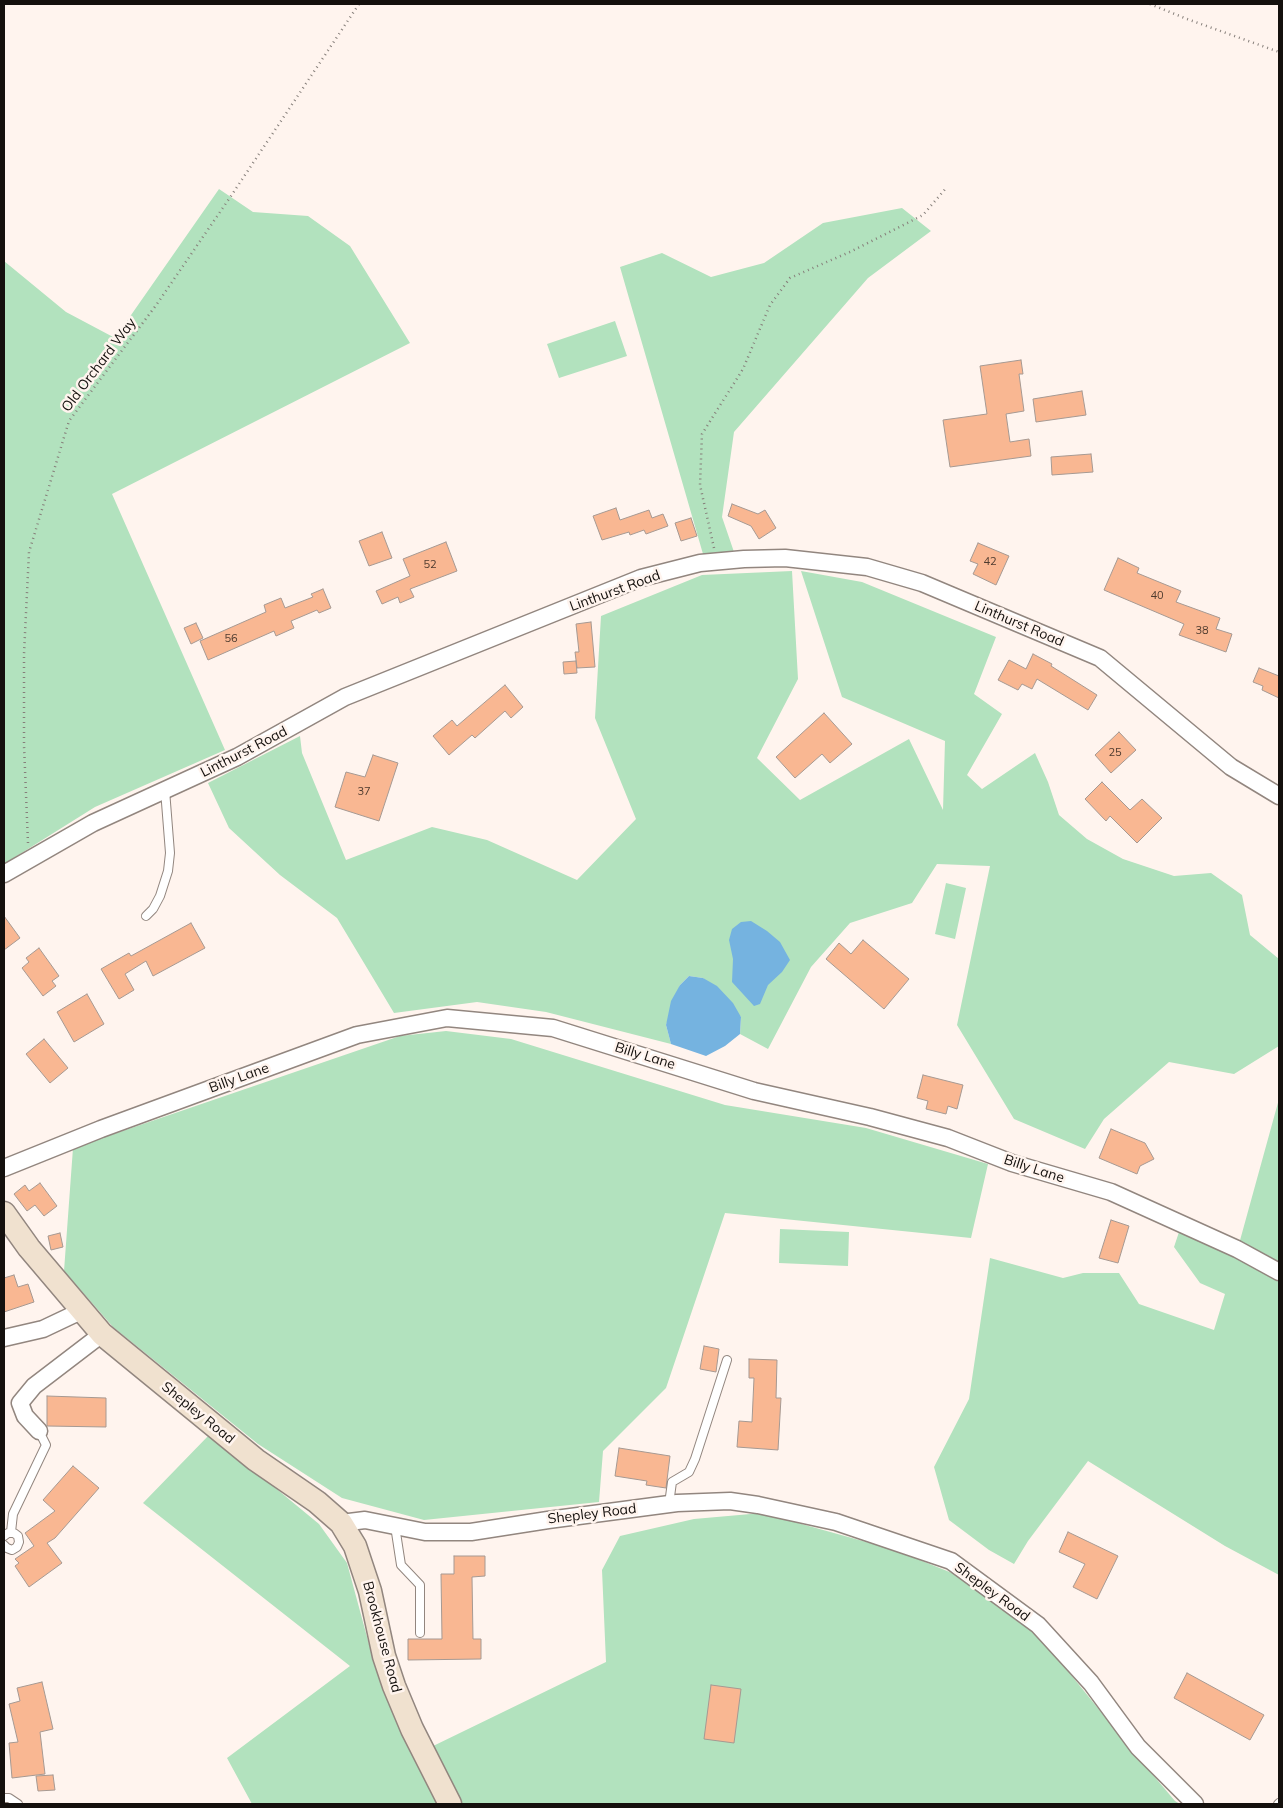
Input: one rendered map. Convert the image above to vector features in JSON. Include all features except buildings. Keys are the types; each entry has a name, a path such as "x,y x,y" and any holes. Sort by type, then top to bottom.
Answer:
{"street":[{"name":"Linthurst Road","path":"4,874 93,823 237,758 345,698 641,578 718,561 785,558 867,567 922,584 1010,620 1100,658 1231,767 1279,796"},
{"name":"Billy Lane","path":"4,1168 101,1129 357,1035 447,1018 553,1028 754,1091 870,1117 948,1138 1012,1163 1111,1192 1236,1249 1279,1272"},
{"name":"Shepley Road","path":"4,1213 29,1248 102,1334 256,1460 317,1502 341,1523 365,1520 425,1532 471,1532 669,1504 730,1501 758,1504 836,1522 951,1561 1038,1626 1091,1683 1138,1747 1195,1804"},
{"path":"4,1338 42,1329 81,1310"},
{"path":"39,1431 25,1416 20,1403 34,1386 102,1334"},
{"name":"Brookhouse Road","path":"341,1523 355,1546 370,1591 384,1656 394,1686 412,1729 450,1804"}],"lane":[{"path":"146,916 153,909 160,896 168,871 170,853 165,790"},
{"path":"669,1504 672,1482 689,1472 695,1459 727,1360"},
{"path":"4,1545 12,1550 19,1544 18,1536 7,1534 12,1514 46,1445 39,1431"},
{"path":"395,1526 402,1565 420,1585 420,1633"},
{"path":"4,1798 9,1798 18,1804"}],"path":[{"name":"Old Orchard Way","path":"29,858 24,746 24,663 29,552 69,421 156,304 231,196 359,4"},
{"path":"1150,4 1279,52"},
{"path":"718,561 700,485 702,434 743,369 770,305 790,278 852,251 922,214 947,187"}],"green space":[{"path":"219,189 253,212 308,216 350,246 410,343 112,494 225,750 95,807 4,864 4,261 66,312 115,338"},
{"path":"902,208 931,231 868,278 734,432 722,517 734,552 703,554 620,267 662,253 711,277 764,263 823,223"},
{"path":"615,321 627,356 559,378 547,344"},
{"path":"792,571 798,679 757,758 800,800 909,739 943,810 945,741 842,697 801,571 862,582 996,637 974,694 1002,714 967,775 982,789 1035,753 1048,782 1059,815 1087,839 1123,859 1174,876 1211,873 1242,895 1250,935 1279,959 1279,1046 1234,1074 1169,1062 1104,1119 1085,1149 1014,1119 957,1025 990,866 937,864 912,903 850,923 811,967 768,1049 740,1034 741,1017 703,978 689,976 680,985 666,1025 671,1044 546,1012 477,1002 394,1013 337,918 280,875 229,828 208,783 300,736 302,753 346,860 432,827 487,840 577,880 636,819 595,718 601,616 702,575"},
{"path":"946,883 966,888 955,939 935,934"},
{"path":"446,1031 511,1039 725,1105 866,1128 988,1164 971,1238 725,1213 666,1388 603,1451 599,1502 424,1520 342,1498 258,1444 113,1327 64,1271 73,1148 400,1036"},
{"path":"1279,1099 1279,1263 1239,1244"},
{"path":"780,1229 849,1232 848,1266 779,1263"},
{"path":"1179,1232 1235,1255 1279,1282 1279,1575 1225,1546 1088,1461 1028,1541 1014,1564 989,1550 949,1520 934,1467 969,1399 990,1258 1063,1278 1083,1273 1119,1273 1139,1304 1214,1330 1225,1294 1200,1283 1174,1247"},
{"path":"210,1434 319,1524 347,1563 370,1648 402,1732 440,1804 252,1804 227,1758 350,1666 143,1503"},
{"path":"762,1513 895,1550 957,1575 1034,1629 1126,1743 1175,1801 1180,1804 461,1804 429,1748 606,1662 602,1570 620,1536 694,1519"}],"water":[{"path":"751,921 780,942 790,960 782,972 768,985 760,1004 754,1006 732,982 733,959 729,940 732,929 741,922"},
{"path":"689,976 703,978 717,986 733,1003 741,1017 740,1034 725,1046 706,1056 671,1044 666,1025 671,1001 680,985"}]}
